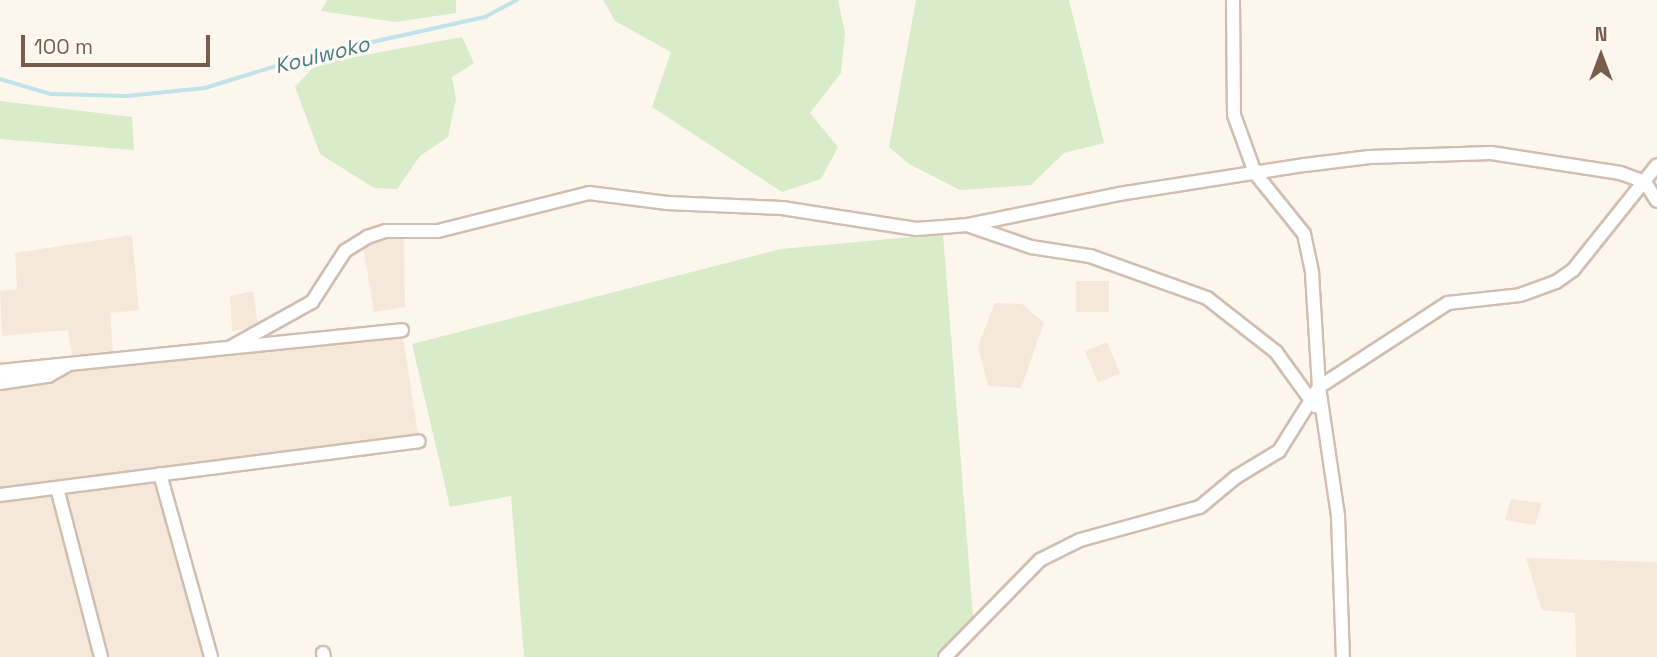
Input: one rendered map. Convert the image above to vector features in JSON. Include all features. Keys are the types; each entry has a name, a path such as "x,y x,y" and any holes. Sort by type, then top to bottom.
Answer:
{"street":[{"path":"1233,0 1234,115 1255,173 1304,234 1312,273 1319,387 1338,516 1343,657"},
{"path":"231,347 312,302 345,251 367,237 385,231 438,231 589,193 667,203 782,208 916,229 968,225 1119,194 1370,157 1491,153 1620,173 1645,182 1657,201"},
{"path":"945,657 1040,561 1080,540 1200,507 1236,477 1279,451 1319,387 1448,303 1520,295 1556,282 1573,270 1657,165"},
{"path":"968,225 1031,247 1090,256 1208,298 1276,352 1323,417"},
{"path":"0,370 402,330"},
{"path":"0,383 48,376 69,364"},
{"path":"0,495 419,441"},
{"path":"160,474 211,657"},
{"path":"57,488 101,657"}],"shaded area":[{"path":"132,235 139,310 110,313 113,351 72,355 68,330 2,336 0,291 17,289 15,253"},
{"path":"404,238 405,307 374,312 363,246 370,241"},
{"path":"1076,281 1109,281 1109,312 1076,312"},
{"path":"253,291 258,327 232,331 230,296"},
{"path":"995,303 1022,304 1044,323 1021,388 988,386 978,346"},
{"path":"402,330 419,441 161,474 211,657 0,657 0,371"},
{"path":"1107,342 1120,373 1098,383 1085,351"},
{"path":"1511,499 1542,503 1535,525 1505,520"},
{"path":"1526,558 1657,562 1657,657 1576,657 1575,613 1542,610"}],"green space":[{"path":"327,0 456,0 456,13 395,22 321,11"},
{"path":"603,0 838,0 845,33 841,73 810,113 838,147 821,179 782,192 652,107 671,52 615,21"},
{"path":"916,0 1069,0 1104,143 1064,153 1031,185 960,190 909,164 889,147"},
{"path":"462,37 474,63 452,77 456,99 448,137 420,156 397,189 374,188 320,154 295,87 316,64"},
{"path":"0,101 132,117 134,150 0,139"},
{"path":"943,234 974,629 945,657 524,657 511,496 450,507 412,344 781,249"}],"waterway":[{"name":"Koulwoko","path":"0,79 51,94 127,96 205,88 305,57 485,17 517,0"}]}
